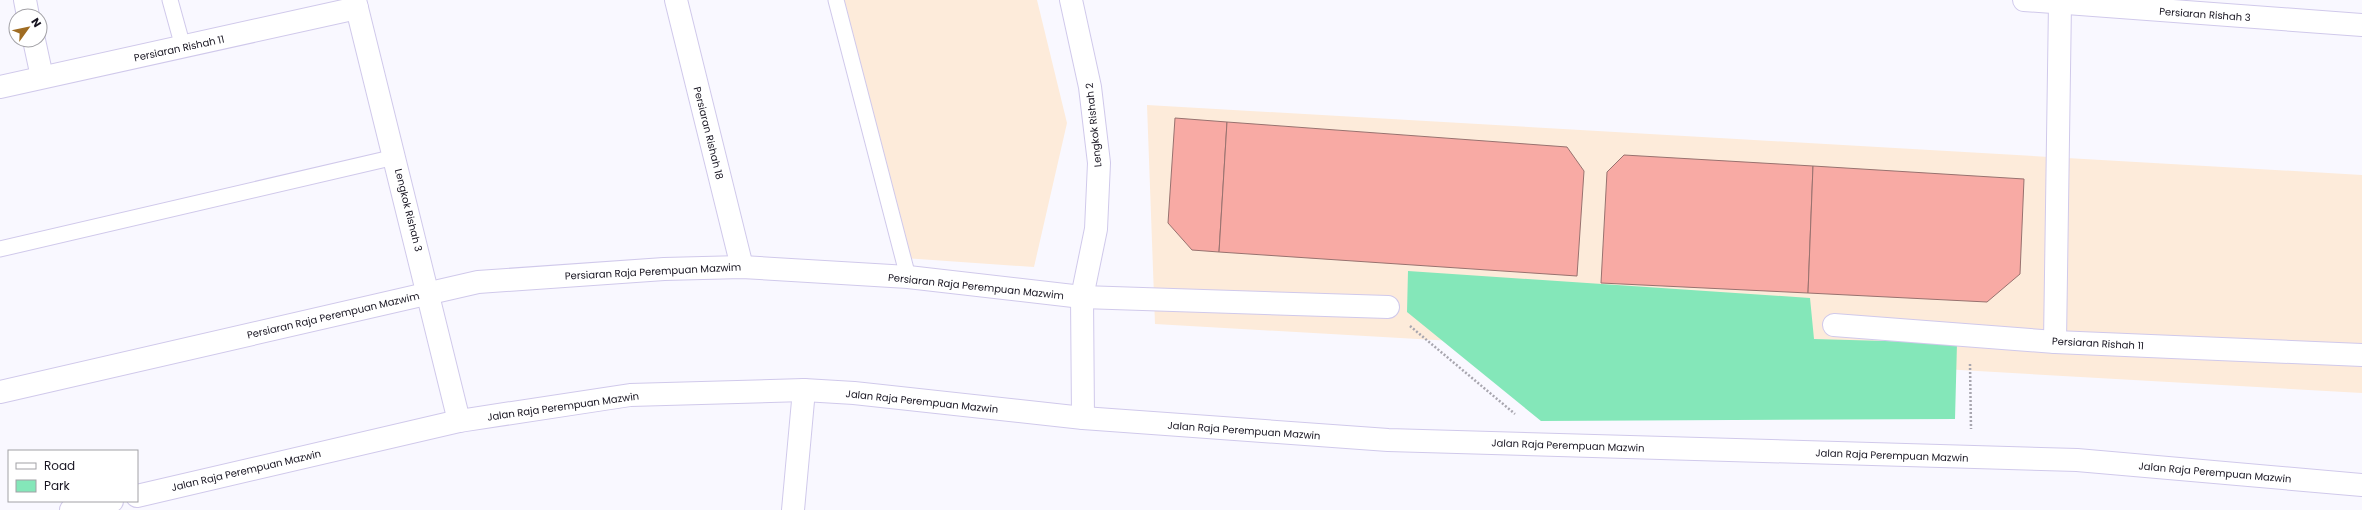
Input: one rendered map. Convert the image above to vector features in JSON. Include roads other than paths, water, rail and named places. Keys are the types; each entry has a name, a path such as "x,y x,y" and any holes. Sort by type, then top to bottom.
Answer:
{"street":[{"name":"Persiaran Rishah 18","path":"676,0 742,267"},
{"name":"Lengkok Rishah 2","path":"1071,0 1090,87 1099,163 1096,229 1082,297 1082,418"},
{"name":"Persiaran Rishah 3","path":"2024,0 2362,25"},
{"path":"2055,342 2060,3"},
{"name":"Persiaran Rishah 11","path":"0,87 183,47 356,4"},
{"name":"Lengkok Rishah 3","path":"356,4 429,292 459,421"},
{"path":"36,48 42,77"},
{"name":"Persiaran Raja Perempuan Mazwim","path":"0,392 429,292 478,282 559,275 664,269 742,267 908,277 1082,297 1388,307"},
{"name":"Persiaran Rishah 11","path":"1834,325 2055,342 2362,355"},
{"path":"794,510 804,390"},
{"name":"Jalan Raja Perempuan Mazwin","path":"138,496 459,421 630,395 804,390 854,393 1082,418 1388,440 2077,460 2362,485"},
{"path":"71,510 107,502"}],"lane":[{"path":"170,0 183,47"},
{"path":"836,0 908,277"},
{"path":"0,248 395,157"}]}
